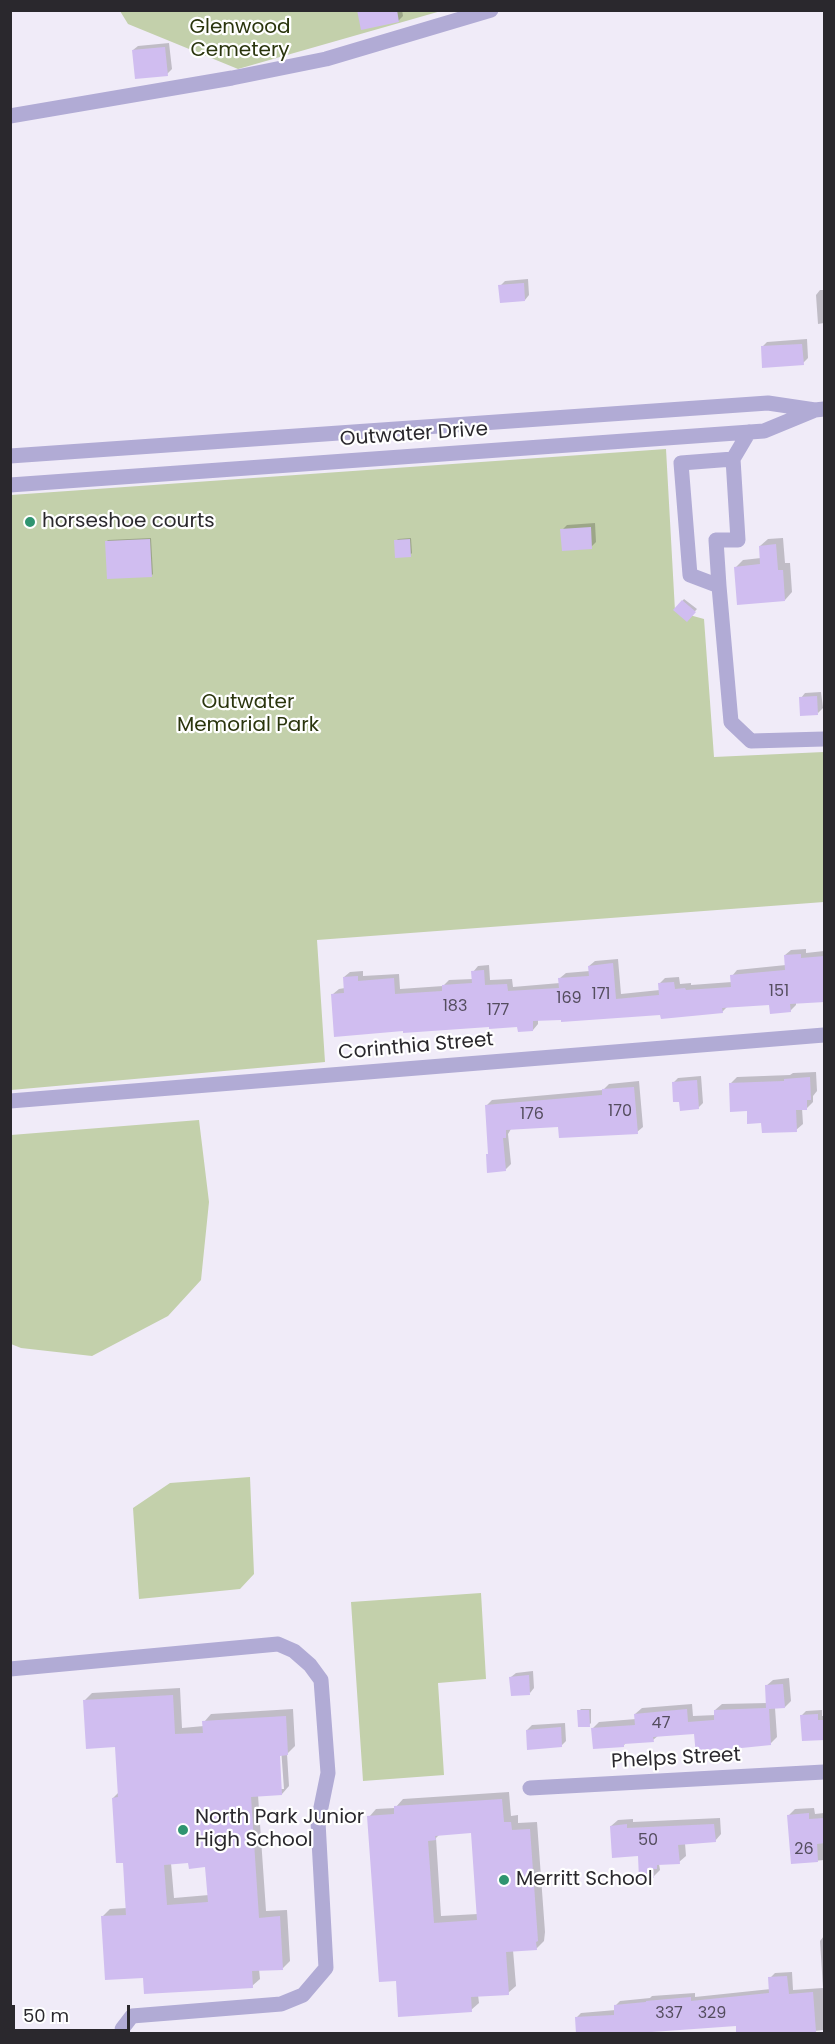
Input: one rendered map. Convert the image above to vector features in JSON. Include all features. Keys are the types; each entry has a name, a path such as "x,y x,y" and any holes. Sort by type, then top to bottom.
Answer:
{"street":[{"path":"10,116 232,78 326,59 470,13 491,10"},
{"name":"Outwater Drive","path":"10,456 768,402 820,409"},
{"name":"Outwater Drive","path":"10,485 764,431 820,409"},
{"path":"749,432 733,459 738,540 717,540 731,722 751,741 825,739"},
{"path":"719,586 690,575 681,463 733,459"},
{"name":"Corinthia Street","path":"10,1101 825,1035"},
{"path":"10,1669 278,1644 294,1651 310,1665 321,1680 328,1773 318,1822 326,1968 303,1995 281,2004 132,2016 122,2029 123,2034"},
{"name":"Phelps Street","path":"530,1788 825,1772"}],"green space":[{"name":"Glenwood Cemetery","path":"120,11 441,11 238,69 128,24"},
{"name":"Outwater Memorial Park","path":"666,449 675,611 704,619 714,757 824,752 824,902 317,940 325,1062 11,1090 11,495"},
{"path":"199,1120 209,1202 201,1280 168,1316 92,1356 21,1348 11,1344 11,1135"},
{"path":"250,1477 254,1574 240,1589 139,1599 133,1508 170,1483"},
{"path":"481,1593 486,1679 438,1683 444,1775 363,1781 351,1602"}],"building":[{"path":"357,10 397,10 399,22 361,30"},
{"path":"165,47 168,76 135,79 132,50"},
{"path":"524,283 525,301 500,303 498,285"},
{"path":"802,344 804,365 762,368 761,346"},
{"path":"591,527 592,549 562,551 560,529"},
{"path":"150,539 152,577 107,579 105,541"},
{"path":"410,539 411,557 395,558 394,540"},
{"path":"776,544 778,570 783,570 785,601 737,605 734,567 760,564 759,546"},
{"path":"682,600 696,612 687,622 673,610"},
{"path":"817,696 818,715 800,716 799,697"},
{"path":"801,954 801,958 825,956 825,1002 790,1004 791,1012 770,1014 769,1005 722,1008 723,1013 661,1019 660,1015 561,1022 561,1020 533,1021 533,1031 518,1032 517,1027 489,1029 489,1027 334,1037 331,994 344,993 343,977 358,976 358,981 394,978 395,994 442,991 442,985 472,983 471,971 484,970 485,985 507,984 508,991 559,988 558,978 589,976 588,966 613,963 616,999 659,995 658,983 674,982 675,989 685,988 686,990 731,987 730,975 785,970 784,955"},
{"path":"810,1077 811,1100 807,1100 807,1110 796,1110 797,1132 762,1133 761,1123 747,1124 747,1111 730,1112 729,1083 784,1081 784,1079"},
{"path":"697,1080 699,1109 680,1111 679,1102 673,1102 672,1082"},
{"path":"634,1087 638,1134 559,1138 558,1127 506,1130 506,1138 503,1138 506,1171 487,1173 485,1105 602,1095 602,1089"},
{"path":"529,1675 530,1695 511,1696 509,1677"},
{"path":"783,1684 785,1708 769,1709 771,1745 712,1751 712,1754 696,1755 694,1734 653,1737 654,1742 593,1749 591,1728 635,1725 634,1714 687,1709 688,1722 714,1720 714,1710 766,1708 765,1685"},
{"name":"North Park Junior High School","path":"173,1695 175,1734 203,1733 202,1721 286,1716 288,1755 280,1756 282,1795 251,1797 259,1918 280,1916 283,1970 252,1971 253,1988 144,1994 143,1978 105,1980 101,1916 126,1915 123,1863 116,1863 112,1798 118,1797 115,1747 86,1749 83,1700","holes":["188,1863 189,1869 205,1867 208,1902 167,1905 164,1865"]},
{"path":"577,1710 589,1710 590,1727 578,1727"},
{"path":"818,1714 818,1720 825,1720 825,1740 802,1741 800,1715"},
{"path":"561,1727 562,1747 527,1750 526,1730"},
{"name":"Merritt School","path":"502,1799 504,1822 511,1822 512,1830 530,1829 537,1950 506,1952 509,1995 471,1997 472,2012 398,2017 396,1981 379,1982 367,1816 394,1814 394,1806","holes":["471,1833 477,1920 434,1923 428,1841 436,1840 435,1836"]},
{"path":"809,1813 809,1819 825,1818 825,1843 817,1844 818,1862 791,1864 787,1815"},
{"path":"627,1824 627,1828 714,1824 716,1842 678,1845 680,1864 657,1865 657,1869 653,1869 654,1878 639,1879 638,1856 612,1858 610,1826"},
{"path":"787,1976 789,1994 813,1992 816,2032 736,2034 736,2026 624,2034 576,2034 575,2017 614,2015 614,2005 691,1997 691,2001 769,1993 768,1977"}],"place":[{"name":"horseshoe courts","path":"30,522"},
{"name":"North Park Junior High School","path":"183,1830"},
{"name":"Merritt School","path":"504,1880"}]}
